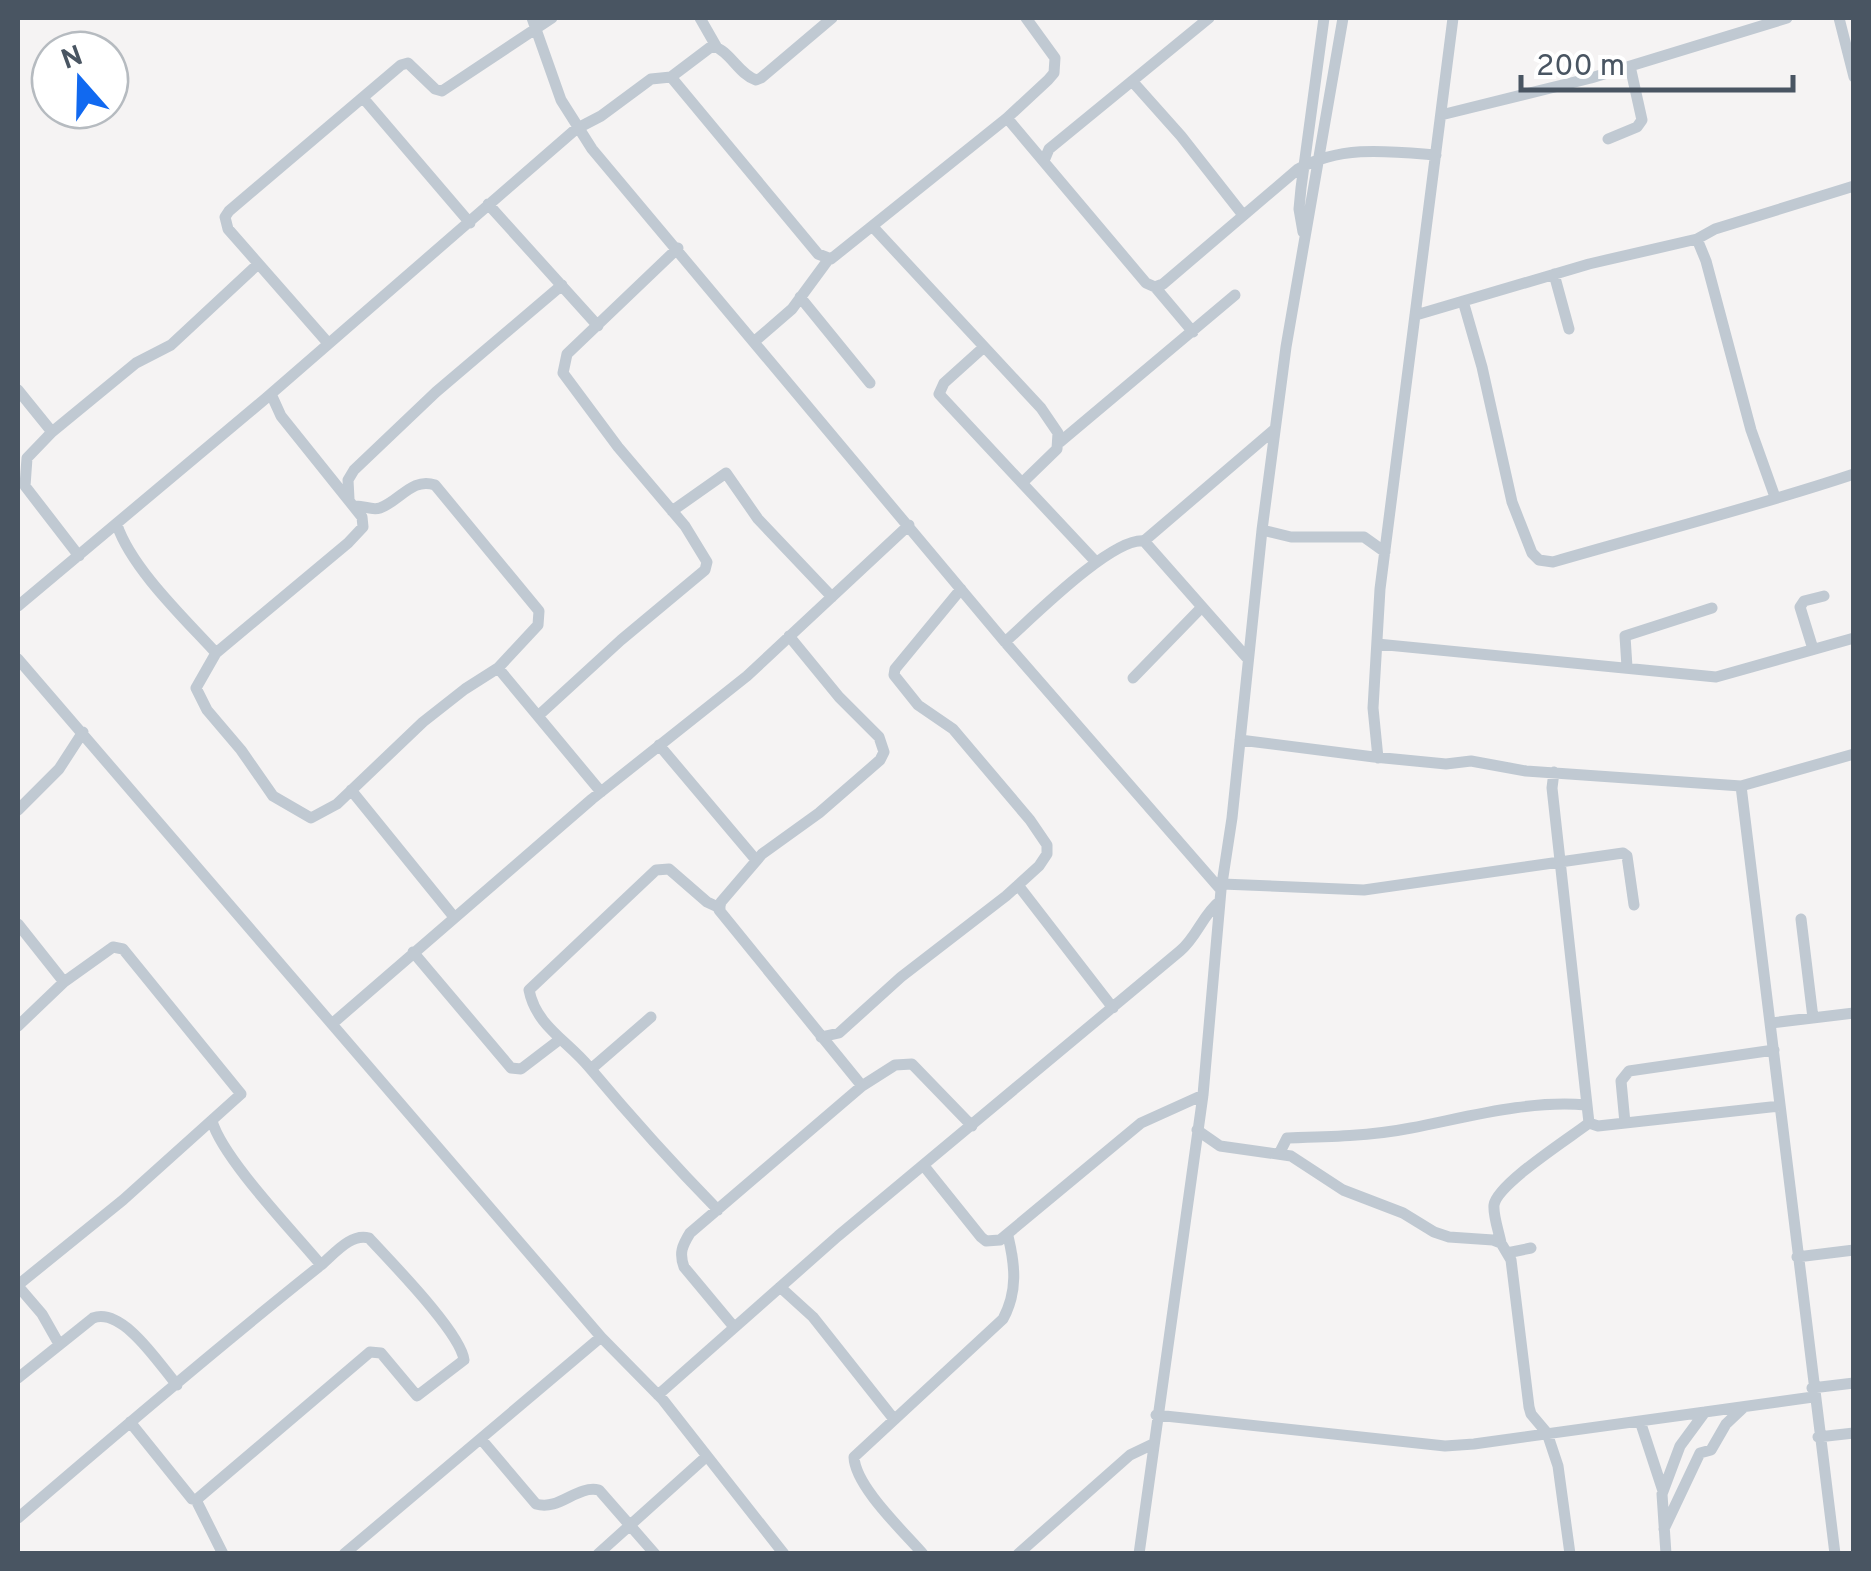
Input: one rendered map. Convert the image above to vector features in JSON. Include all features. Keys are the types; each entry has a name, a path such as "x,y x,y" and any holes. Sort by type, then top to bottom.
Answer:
{"street":[{"path":"328,343 228,229 225,218 229,211 394,70 408,64 435,89 446,90 534,24 552,18"},
{"path":"700,18 716,46 746,76 756,80 832,18"},
{"path":"755,341 800,297 828,260 844,252 1048,80 1056,65 1052,49 1026,18"},
{"path":"1046,155 1209,18"},
{"path":"1304,241 1299,209 1312,86 1324,18"},
{"path":"1139,1554 1203,1096 1221,892 1262,530 1304,241 1343,18"},
{"path":"1378,758 1373,708 1385,552 1454,18"},
{"path":"1441,115 1630,66 1787,18"},
{"path":"1838,18 1854,77"},
{"path":"534,24 556,89 576,128 1005,642 1221,892 1364,890 1624,853 1634,905"},
{"path":"18,606 271,394 576,128 602,116 655,77 671,77 716,46"},
{"path":"1608,138 1637,127 1642,120 1630,66"},
{"path":"671,77 818,254 828,260"},
{"path":"1132,81 1243,215"},
{"path":"364,99 470,223"},
{"path":"1007,118 1033,149 1046,155 1146,283 1155,287 1193,332"},
{"path":"1155,287 1318,158 1359,151 1436,155"},
{"path":"1416,316 1554,274 1697,239 1715,229 1854,186"},
{"path":"488,204 598,326"},
{"path":"872,227 1041,408 1060,442"},
{"path":"1697,239 1751,430 1776,497"},
{"path":"538,716 620,640 705,570 704,554 563,373 568,354 678,248"},
{"path":"79,556 30,495 24,478 27,458 52,432 136,363 171,344 257,266"},
{"path":"1554,274 1569,329"},
{"path":"352,502 348,480 354,470 436,392 562,285"},
{"path":"1022,483 1060,442 1235,295"},
{"path":"800,297 870,383"},
{"path":"1463,302 1491,402 1512,502 1532,553 1539,560 1553,562 1854,474"},
{"path":"984,347 944,383 939,394 1096,562"},
{"path":"18,390 52,432"},
{"path":"271,394 281,416 352,502 362,517 363,527 216,653 198,680 199,697 273,796 311,818 318,817 351,790 423,722 498,668 538,625 539,610 435,485 422,482 376,509 352,502"},
{"path":"1005,642 1096,562 1129,541 1144,541 1276,429"},
{"path":"672,511 726,473 758,518 832,596"},
{"path":"117,525 157,586 216,653"},
{"path":"333,1022 601,792 729,690 909,525"},
{"path":"1262,530 1291,536 1364,537 1385,552"},
{"path":"1144,541 1248,659"},
{"path":"821,1037 839,1034 901,977 1040,866 1047,854 1047,845 953,729 918,705 894,675 961,589"},
{"path":"1813,650 1800,606 1824,596"},
{"path":"1133,678 1201,608"},
{"path":"1627,668 1625,636 1712,608"},
{"path":"788,636 879,737 884,752 880,760 819,813 756,860 720,908 723,919 862,1086"},
{"path":"1377,644 1716,677 1854,638"},
{"path":"18,659 601,1337 658,1394 784,1554"},
{"path":"498,668 601,792"},
{"path":"19,806 59,770 83,732"},
{"path":"1240,740 1378,758 1446,764 1470,761 1554,772 1741,786 1854,754"},
{"path":"659,744 756,860"},
{"path":"1554,772 1552,788 1590,1123"},
{"path":"1741,786 1835,1554"},
{"path":"351,790 454,916"},
{"path":"718,1210 656,1140 615,1101 591,1069 547,1027 528,990 656,870 669,869 707,902 720,908"},
{"path":"1018,885 1113,1008"},
{"path":"658,1394 1196,937 1221,892"},
{"path":"1801,919 1813,1018"},
{"path":"18,924 64,982"},
{"path":"18,1026 64,982 113,947 122,949 240,1089 239,1098 124,1200 18,1285 42,1314 59,1344"},
{"path":"413,952 511,1068 521,1069 559,1040"},
{"path":"1770,1023 1854,1013"},
{"path":"591,1069 650,1016"},
{"path":"838,1058 839,1034"},
{"path":"1625,1123 1621,1081 1629,1071 1774,1050"},
{"path":"734,1327 684,1267 680,1258 682,1246 690,1233 862,1086 895,1065 912,1064 972,1126"},
{"path":"924,1166 981,1236 992,1242 1008,1236 1141,1123 1203,1096"},
{"path":"1280,1152 1288,1138 1408,1129 1474,1113 1560,1103 1586,1105"},
{"path":"1590,1123 1598,1126 1780,1106"},
{"path":"212,1122 220,1141 321,1265"},
{"path":"1570,1554 1558,1466 1546,1434 1529,1407 1504,1248 1493,1207 1497,1197 1531,1164 1590,1123"},
{"path":"1197,1130 1220,1146 1291,1156 1344,1190 1403,1213 1434,1232 1493,1240 1504,1248 1531,1248"},
{"path":"922,1554 868,1488 854,1457 859,1448 1003,1318 1012,1302 1015,1282 1008,1236"},
{"path":"18,1518 352,1239 370,1238 434,1312 462,1351 464,1360 417,1396 380,1353 370,1352 196,1500"},
{"path":"1798,1257 1854,1250"},
{"path":"780,1287 813,1317 893,1418"},
{"path":"18,1378 93,1318 110,1316 121,1322 178,1386"},
{"path":"344,1554 601,1337"},
{"path":"1156,1415 1445,1446 1706,1412 1854,1383"},
{"path":"1664,1529 1700,1452 1711,1450 1726,1424 1744,1406"},
{"path":"1663,1491 1680,1446 1706,1412"},
{"path":"1640,1420 1663,1491 1666,1554"},
{"path":"130,1422 196,1500 223,1554"},
{"path":"1818,1436 1854,1432"},
{"path":"481,1440 536,1504 556,1504 595,1488 654,1554"},
{"path":"1018,1554 1130,1456 1152,1444"},
{"path":"598,1554 707,1456"}]}
